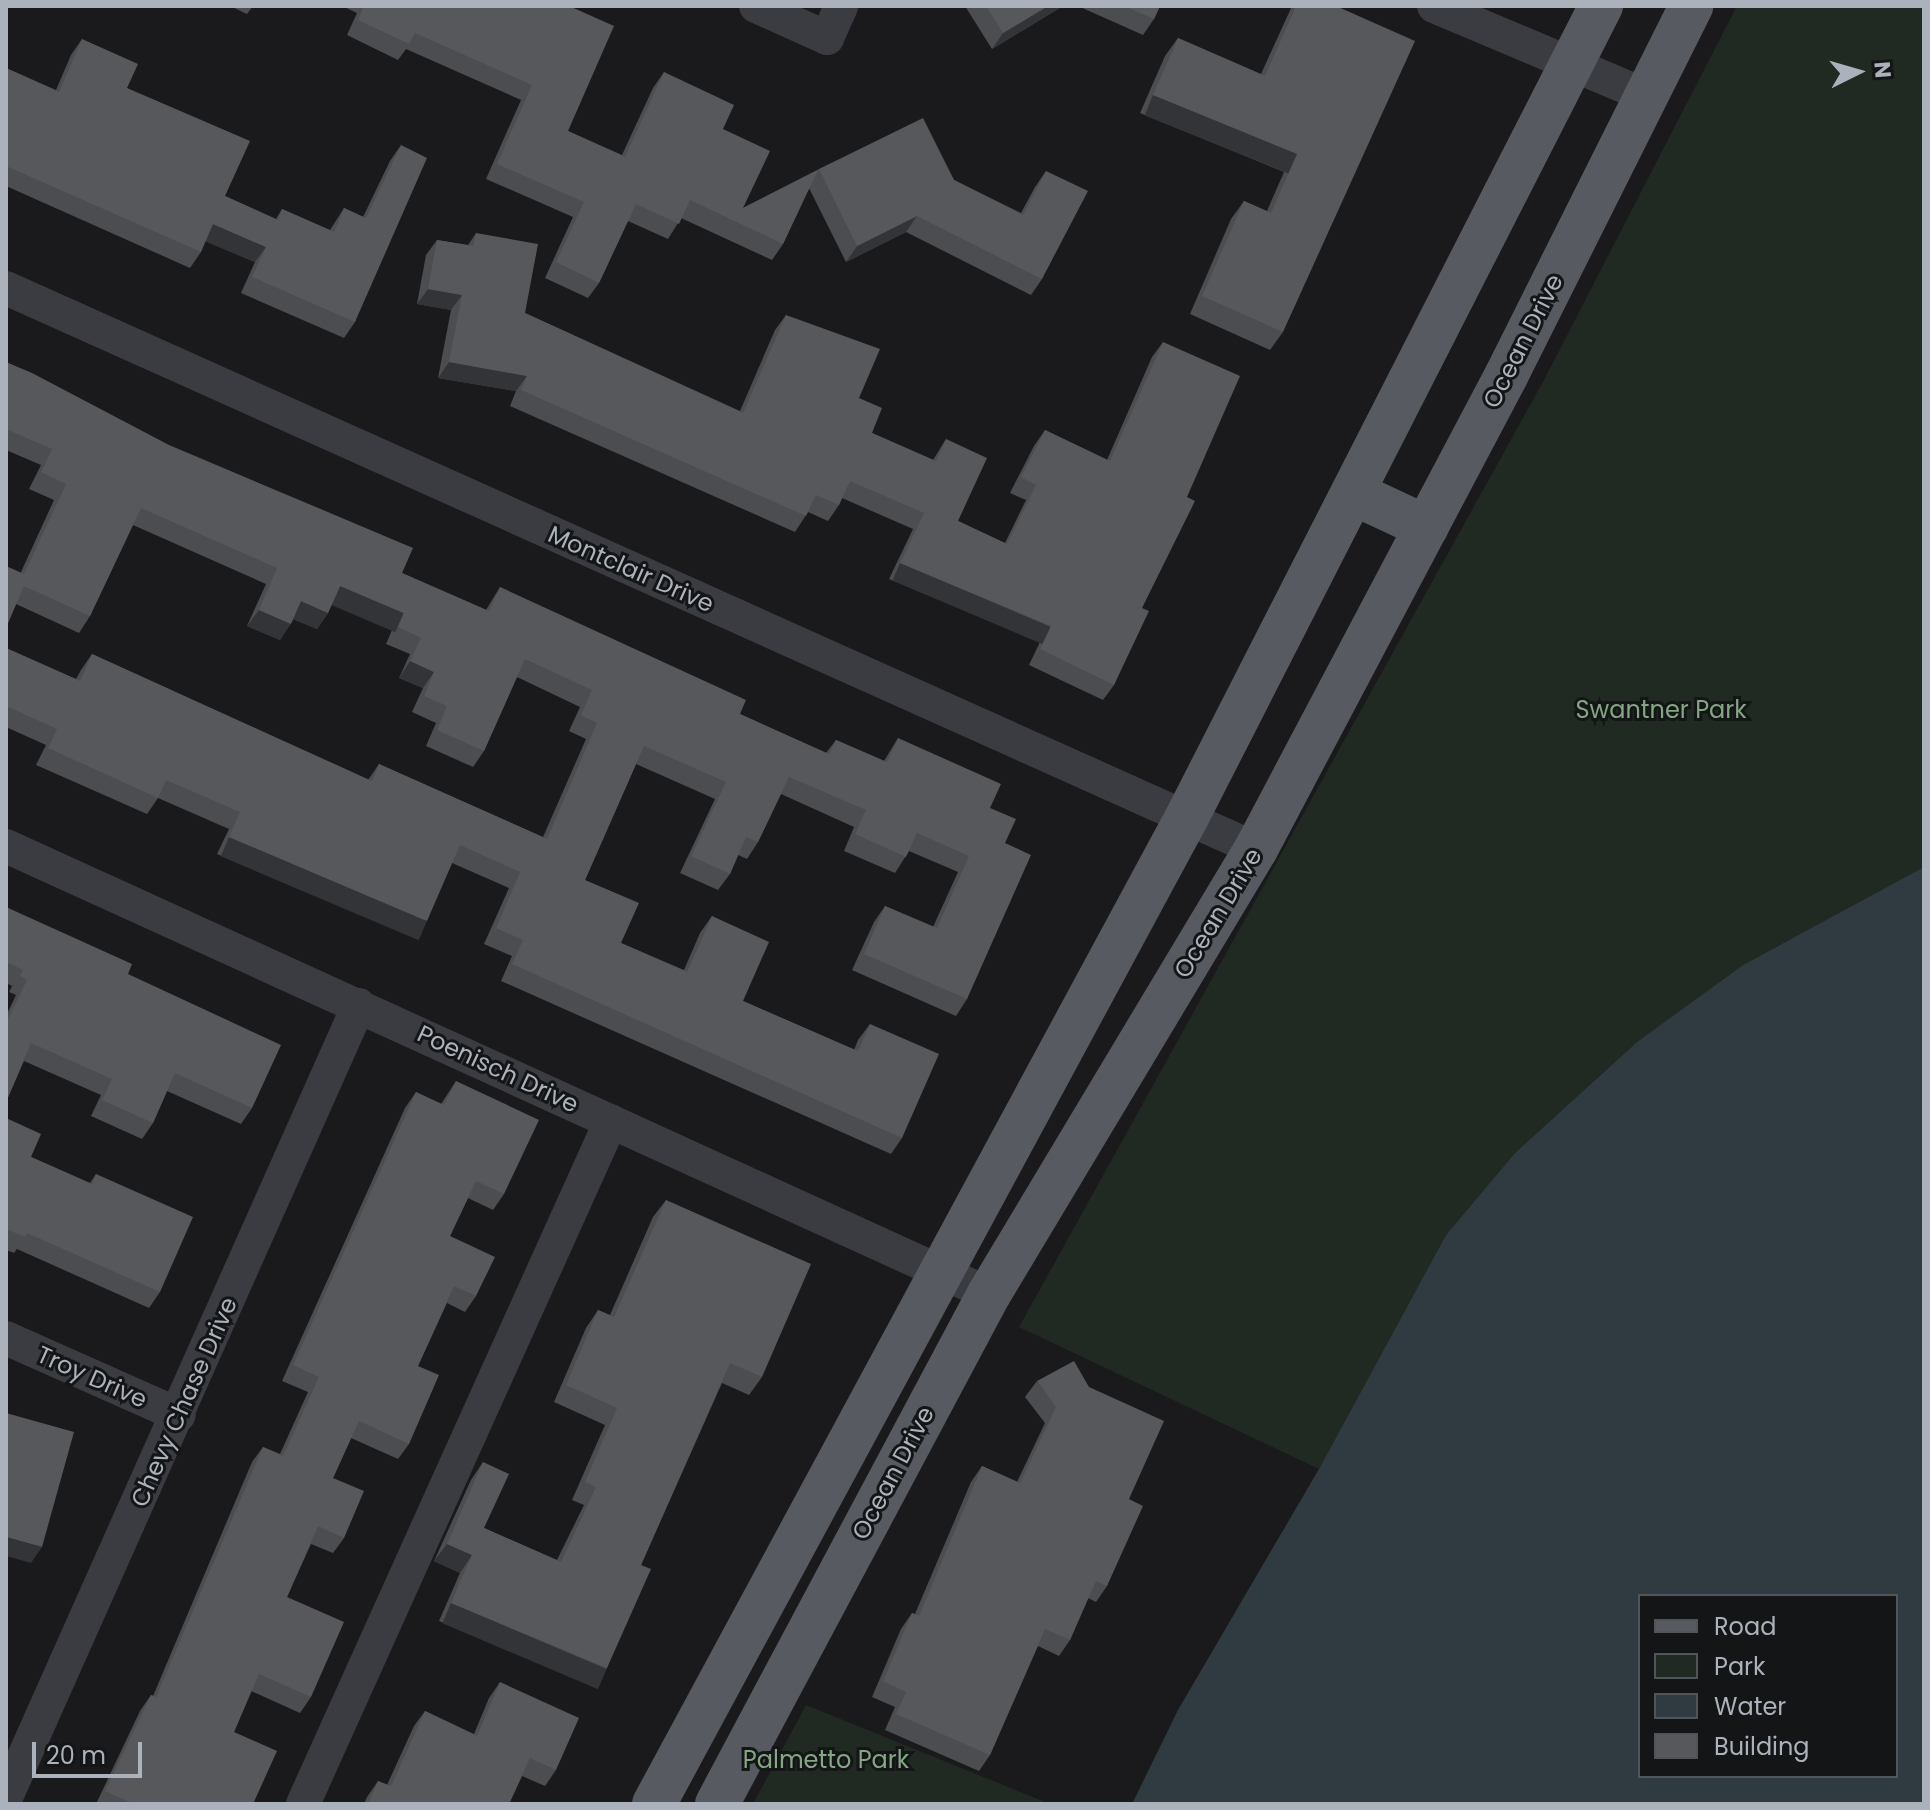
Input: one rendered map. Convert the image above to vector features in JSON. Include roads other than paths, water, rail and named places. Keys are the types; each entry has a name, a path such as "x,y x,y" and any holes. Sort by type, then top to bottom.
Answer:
{"main road":[{"path":"654,1804 1186,819 1601,6"},
{"name":"Ocean Drive","path":"717,1804 989,1294 1256,849 1426,527 1691,6"},
{"path":"1353,493 1426,527"},
{"path":"768,1593 816,1618"}],"street":[{"path":"756,6 827,38 841,6"},
{"path":"1434,6 1647,96"},
{"name":"Montclair Drive","path":"6,288 1256,849"},
{"name":"Poenisch Drive","path":"6,846 989,1294"},
{"name":"Chevy Chase Drive","path":"6,1797 179,1415 359,1005"},
{"path":"303,1804 611,1121"},
{"name":"Troy Drive","path":"6,1338 179,1415"}],"water":[{"path":"1924,867 1924,1804 1132,1804 1178,1710 1319,1469 1446,1235 1515,1153 1637,1042 1743,965"}],"park label":[{"name":"Swantner Park","path":"1661,710"},
{"name":"Palmetto Park","path":"826,1760"}]}
